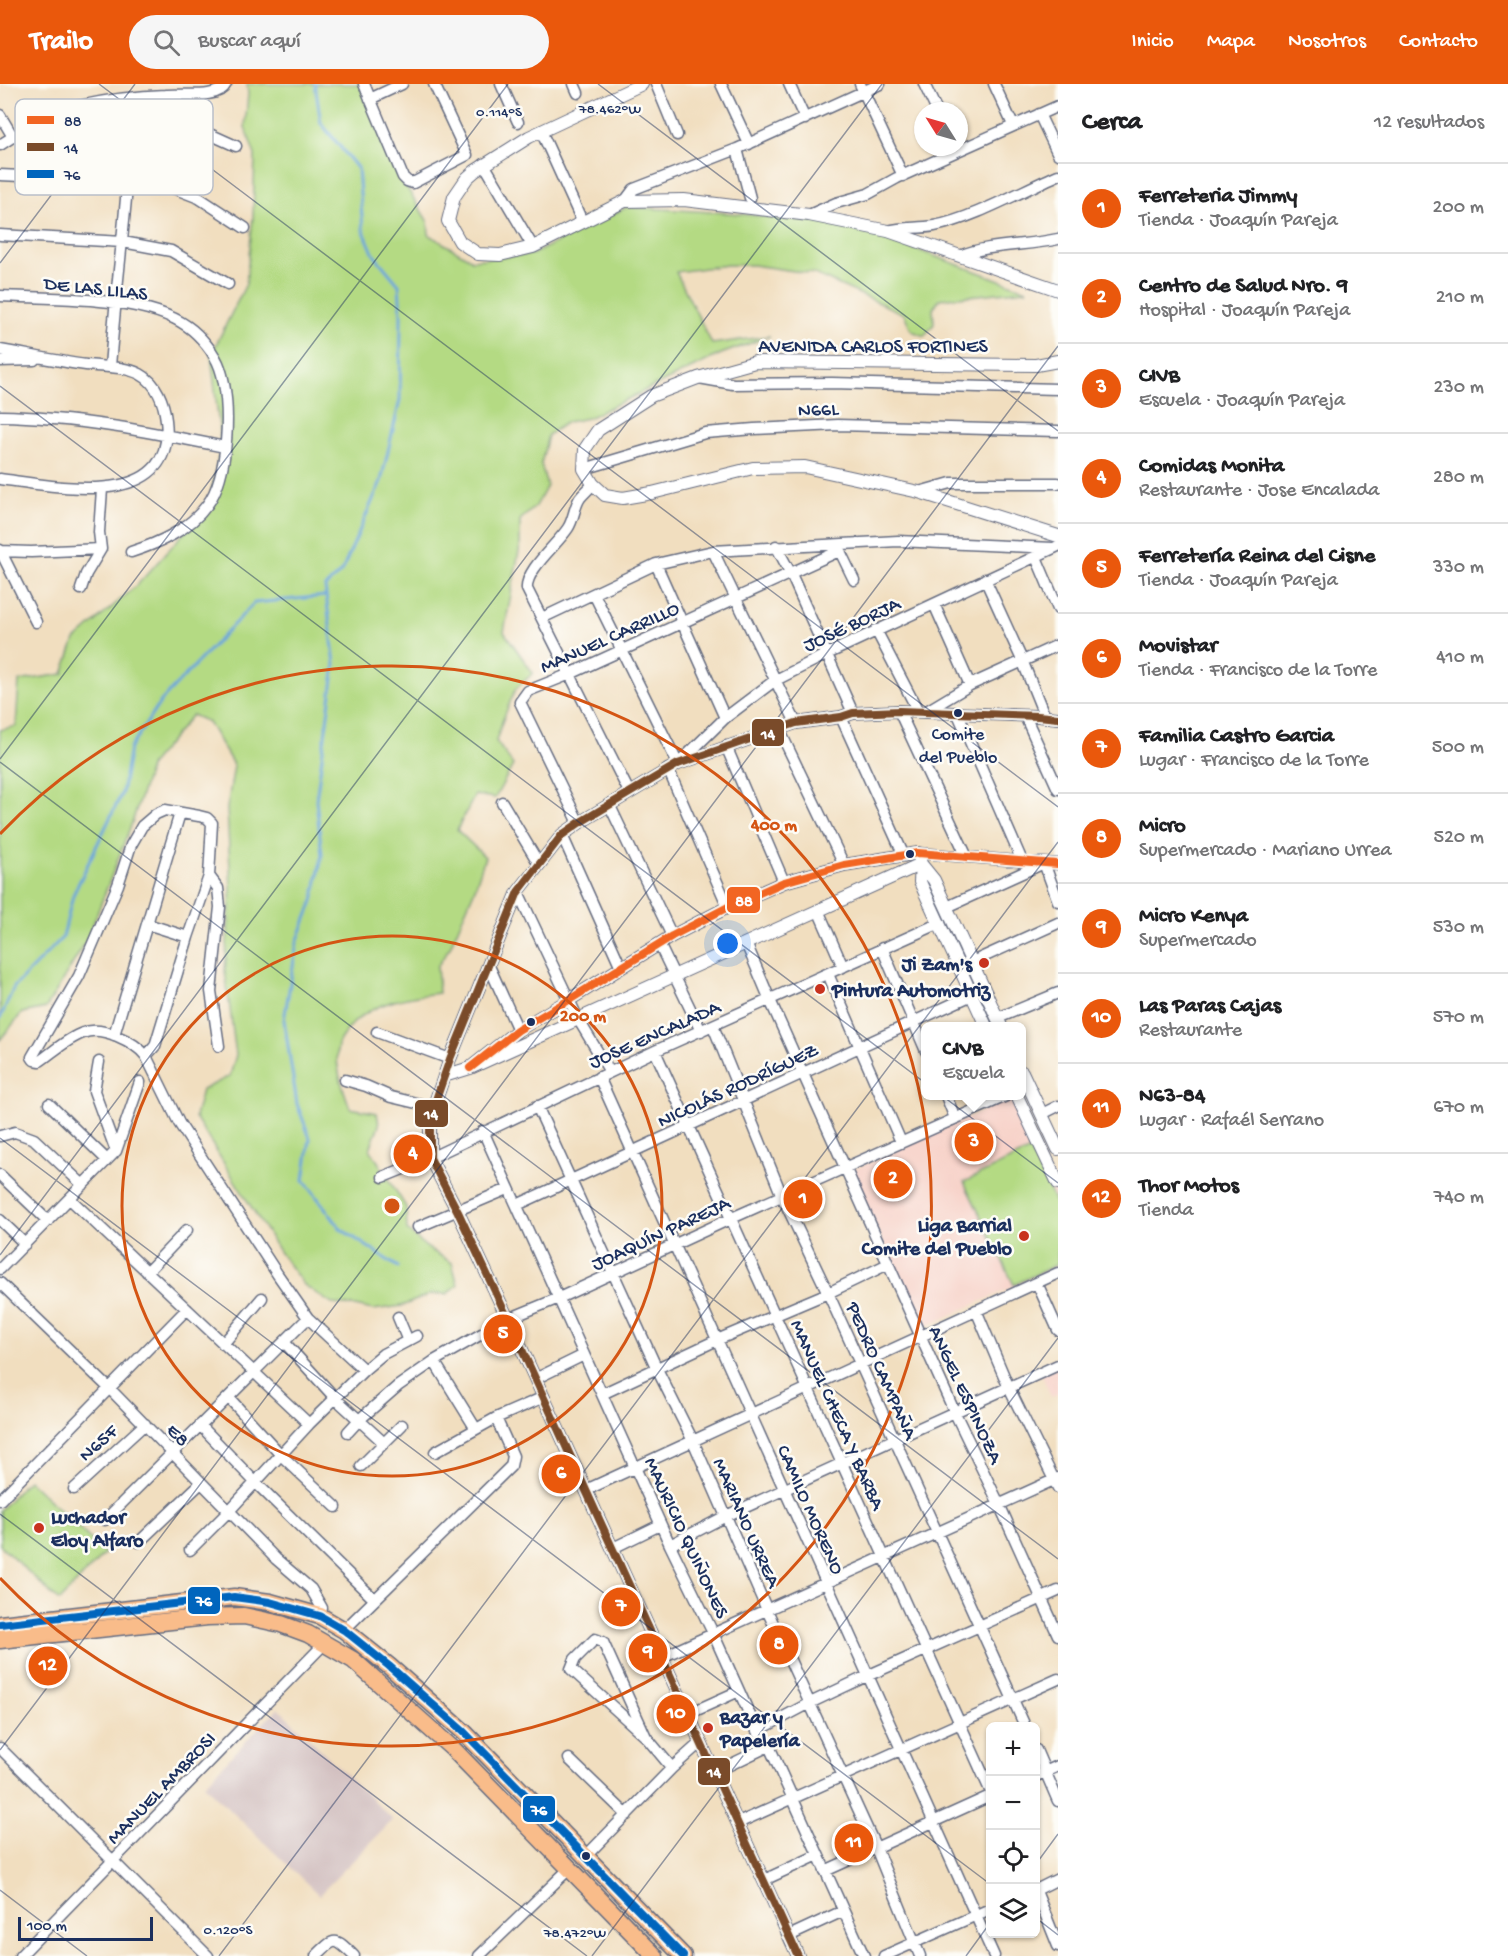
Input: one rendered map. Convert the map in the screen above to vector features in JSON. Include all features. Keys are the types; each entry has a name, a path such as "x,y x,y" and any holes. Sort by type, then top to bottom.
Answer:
{"main road":[{"path":"0,1624 234,1597 270,1602 320,1616 344,1630 389,1666 464,1732 683,1956"},
{"path":"0,1640 207,1617 244,1616 280,1624 308,1634 360,1666 453,1749 655,1956"}],"street":[{"path":"129,99 186,93 218,93 226,84"},
{"path":"364,84 403,177 412,183 467,155 434,84"},
{"path":"370,99 402,84"},
{"path":"501,84 518,122"},
{"path":"642,84 541,131 484,164 467,178 453,197 448,221 459,242 478,254 500,255 533,247 625,201 684,200 809,215 888,231 1058,290"},
{"path":"656,84 677,135"},
{"path":"721,84 748,144"},
{"path":"789,84 805,119"},
{"path":"625,201 634,189 737,149 805,119 862,88 880,84"},
{"path":"924,84 933,102"},
{"path":"994,84 1013,125"},
{"path":"862,88 903,176"},
{"path":"968,145 1058,106"},
{"path":"1039,114 1058,154"},
{"path":"0,115 13,137 0,145"},
{"path":"541,131 582,221"},
{"path":"213,136 236,146"},
{"path":"737,149 750,198"},
{"path":"809,215 837,203 868,194 945,156"},
{"path":"484,164 533,247"},
{"path":"0,175 15,176"},
{"path":"888,231 899,227 932,226 961,218 1058,175"},
{"path":"110,367 126,195"},
{"path":"191,195 245,228"},
{"path":"0,235 123,242 171,251 228,284"},
{"path":"960,256 973,250 1058,239"},
{"name":"DE LAS LILAS","path":"0,296 115,303 151,309 188,326 208,347 220,367 227,405 225,447 214,494 206,507 191,522 152,546 131,552"},
{"path":"0,350 110,367 139,374 152,384 163,402 167,435 163,456 153,468 130,484 102,489 0,479"},
{"path":"0,360 56,360"},
{"name":"AVENIDA CARLOS FORTINES","path":"584,469 585,449 597,430 651,396 698,378 755,362 1036,365 1058,361"},
{"path":"698,378 733,384 1058,389"},
{"path":"0,416 75,421 167,435 225,447"},
{"name":"N66L","path":"584,469 705,433 744,429 838,425 1058,431"},
{"path":"584,469 593,484 604,495 623,498 753,468 805,467 919,492 1058,536"},
{"path":"919,492 951,483 1058,483"},
{"path":"593,484 580,499 570,526 532,571 527,589 629,792"},
{"path":"81,589 86,574 101,549 99,532 102,489"},
{"name":"MANUEL CARRILLO","path":"579,823 520,702 528,691 791,574 838,547 898,542 1055,547"},
{"path":"542,618 656,564 713,550 776,546 838,547 854,580"},
{"path":"776,546 827,654 847,715 904,855"},
{"name":"JOSÉ BORJA","path":"673,767 725,718 774,681 876,630 1055,547"},
{"path":"0,550 31,552 101,549"},
{"path":"0,550 36,622"},
{"path":"713,550 796,723"},
{"path":"1036,557 1058,609"},
{"path":"656,564 725,718"},
{"path":"985,579 1045,717"},
{"path":"594,594 623,649 673,767 728,907"},
{"path":"934,604 970,685"},
{"path":"876,630 922,712"},
{"path":"922,712 970,685 1058,645"},
{"path":"899,711 967,856"},
{"path":"798,1956 544,1397 458,1212 430,1158 429,1128 433,1107 450,1059 518,892 562,835 609,804 673,767 726,746 796,723 847,715 899,711 1058,718"},
{"path":"958,714 1022,861"},
{"path":"1025,716 1058,789"},
{"path":"779,729 844,865"},
{"path":"726,746 784,882"},
{"path":"502,802 539,864"},
{"path":"609,804 672,936"},
{"path":"146,1056 155,1046 209,876 212,823 207,818 165,810 156,814 142,826 134,839 118,885 79,976 32,1054 33,1058 40,1060 84,1032 114,1035 137,1046 146,1056 179,1123 308,1318 364,1370"},
{"path":"114,1035 180,813"},
{"path":"562,835 621,967"},
{"path":"470,1068 518,1030 672,936 728,907 784,882 844,865 904,855 919,859 967,856 1058,864"},
{"path":"919,859 934,880 1000,1022 1058,993"},
{"path":"444,1076 470,1068 746,943 919,859"},
{"path":"919,859 920,882 984,1022"},
{"path":"946,907 1044,862"},
{"path":"1044,862 1058,901"},
{"path":"209,876 218,888 220,907 211,991 219,1046"},
{"path":"518,892 578,1019 610,1072"},
{"path":"818,910 843,967"},
{"name":"JOSE ENCALADA","path":"383,1177 430,1158 655,1051 940,923"},
{"path":"972,962 1058,923"},
{"path":"147,924 188,937"},
{"path":"746,943 770,1000"},
{"path":"659,944 701,1031"},
{"path":"882,948 921,1039"},
{"path":"489,966 518,1030"},
{"path":"828,974 901,1142"},
{"name":"NICOLÁS RODRÍGUEZ","path":"517,1205 972,995"},
{"name":"ANGEL ESPINOZA","path":"770,1000 920,1336 1058,1635"},
{"name":"PEDRO CAMPAÑA","path":"713,1026 745,1100 782,1196 1023,1722"},
{"path":"377,1032 450,1059"},
{"name":"MANUEL CHECA Y BARBA","path":"655,1051 986,1781"},
{"path":"99,1062 94,1091 116,1151"},
{"name":"CAMILO MORENO","path":"599,1077 993,1956"},
{"path":"345,1080 392,1097 433,1107"},
{"path":"0,1269 116,1151 140,1082"},
{"path":"1026,1089 1042,1114 1058,1149"},
{"path":"948,1100 955,1118"},
{"name":"JOAQUÍN PAREJA","path":"348,1432 398,1386 434,1361 508,1319 995,1100"},
{"path":"1019,1100 1058,1183"},
{"path":"49,1104 107,1160"},
{"name":"MARIANO URREA","path":"537,1106 657,1369 693,1441 767,1610 876,1848 920,1956"},
{"path":"1042,1114 1058,1106"},
{"name":"MAURICIO QUIÑONES","path":"483,1131 660,1525 713,1633 757,1731 769,1746 864,1956"},
{"path":"0,1136 15,1132 34,1139 83,1185"},
{"path":"0,1174 48,1221"},
{"path":"418,1227 508,1189"},
{"path":"70,1199 309,1424"},
{"path":"0,1220 25,1244"},
{"path":"147,1272 187,1230"},
{"path":"602,1394 888,1264"},
{"path":"586,1490 1058,1273"},
{"name":"E8","path":"0,1283 110,1389 276,1559 311,1589 322,1608 320,1616"},
{"path":"1037,1283 1058,1330"},
{"path":"223,1344 262,1298"},
{"path":"0,1500 187,1309"},
{"path":"662,1657 999,1504 1057,1482 1009,1388 976,1310"},
{"path":"190,1550 309,1424 364,1370 383,1354 413,1339 398,1317"},
{"path":"105,1520 308,1318"},
{"path":"285,1343 336,1399 383,1442"},
{"path":"535,1379 584,1354"},
{"path":"434,1361 476,1429"},
{"path":"670,1545 726,1516 1058,1365"},
{"path":"435,1452 496,1418 544,1397"},
{"path":"229,1398 281,1455 336,1507"},
{"path":"344,1630 511,1466 513,1456 496,1418"},
{"name":"N65F","path":"74,1489 145,1424"},
{"path":"200,1425 374,1599"},
{"path":"361,1466 402,1425"},
{"path":"139,1542 201,1483"},
{"path":"613,1548 660,1525"},
{"path":"757,1731 867,1676 1058,1591"},
{"path":"646,1737 603,1642 597,1638 592,1640 574,1659 571,1665 574,1672 646,1737 672,1768"},
{"name":"MANUEL AMBROSI","path":"20,1956 325,1643"},
{"path":"738,1823 1058,1679"},
{"path":"688,1714 739,1691"},
{"path":"585,1857 672,1768 701,1742"},
{"path":"715,1772 769,1746"},
{"path":"0,1748 208,1956"},
{"path":"569,1759 627,1815"},
{"path":"1058,1766 1040,1774 1058,1801"},
{"path":"825,1871 986,1798"},
{"path":"764,1880 818,1855"},
{"path":"479,1956 569,1869"},
{"path":"1040,1888 1058,1879"},
{"path":"1040,1902 1058,1946"},
{"path":"789,1936 843,1911"},
{"path":"884,1956 986,1911"},
{"path":"316,1956 331,1941 335,1940 339,1941 354,1956"}],"shaded area":[{"path":"1006,1100 1014,1100 1058,1195 1058,1267 922,1328 851,1171"},
{"path":"1058,1365 1058,1394 1051,1397 1041,1373"},
{"path":"278,1708 393,1820 319,1895 204,1785"}],"green space":[{"path":"247,84 364,84 404,183 428,222 429,235 472,260 533,254 627,207 816,221 885,238 1027,290 939,299 933,309 934,324 924,336 912,331 904,314 815,274 753,265 727,265 676,272 712,344 770,336 721,354 588,418 567,422 548,435 541,464 547,486 536,506 520,520 520,546 504,632 533,673 515,690 496,741 513,765 495,798 475,795 457,830 485,857 474,891 450,947 437,967 439,993 387,1003 375,1008 354,1023 338,1045 338,1069 350,1108 377,1113 379,1125 370,1149 406,1207 407,1230 426,1247 452,1263 458,1285 447,1294 431,1294 402,1306 373,1310 332,1304 304,1285 280,1253 195,1117 202,1090 230,1076 236,1055 225,971 231,889 227,808 234,766 208,722 192,715 151,764 133,820 87,940 46,1008 22,1013 0,1040 0,730 16,726 19,681 63,674 75,640 139,583 209,505 221,445 211,355 246,284 253,217 255,155 245,127"},
{"name":"Liga Barrial Comite del Pueblo","path":"1030,1150 1058,1208 1058,1264 1014,1285 964,1182"},
{"name":"Luchador Eloy Alfaro","path":"28,1480 105,1553 59,1601 0,1545 0,1510"}],"waterway":[{"path":"315,84 321,123 358,169 363,229 374,255 399,285 400,400 381,481 342,571 325,587 335,664 316,800 322,855 313,901 297,942 284,1020 297,1104 310,1138 304,1180 341,1229 398,1267"},
{"path":"0,1019 14,987 63,937 73,895 122,793 130,748 161,701 254,603 326,596"}],"transit line":[{"name":"14","path":"798,1956 508,1319 430,1158 430,1117 450,1059 518,892 562,835 579,823 678,764 796,723 841,717 853,713 899,711 1058,718"},
{"name":"88","path":"470,1068 518,1030 672,936 728,907 784,882 844,865 918,853 1058,864"},
{"name":"76","path":"0,1624 234,1597 270,1602 320,1616 344,1630 389,1666 464,1732 683,1956"}],"place":[{"name":"Comite del Pueblo","path":"958,713"},
{"name":"Ji Zam's","path":"984,963"},
{"name":"Pintura Automotriz","path":"820,989"},
{"name":"CIVB","path":"974,1142"},
{"name":"Comidas Monita","path":"413,1154"},
{"name":"Centro de Salud Nro. 9","path":"893,1179"},
{"name":"Ferreteria Jimmy","path":"803,1199"},
{"name":"Liga Barrial Comite del Pueblo","path":"1024,1236"},
{"name":"Ferretería Reina del Cisne","path":"503,1334"},
{"name":"Movistar","path":"561,1474"},
{"name":"Luchador Eloy Alfaro","path":"39,1528"},
{"name":"Familia Castro Garcia","path":"621,1607"},
{"name":"Micro","path":"779,1645"},
{"name":"Micro Kenya","path":"648,1653"},
{"name":"Thor Motos","path":"48,1666"},
{"name":"Las Paras Cajas","path":"676,1714"},
{"name":"Bazar y Papelería","path":"708,1728"},
{"name":"N63-84","path":"854,1843"}]}
